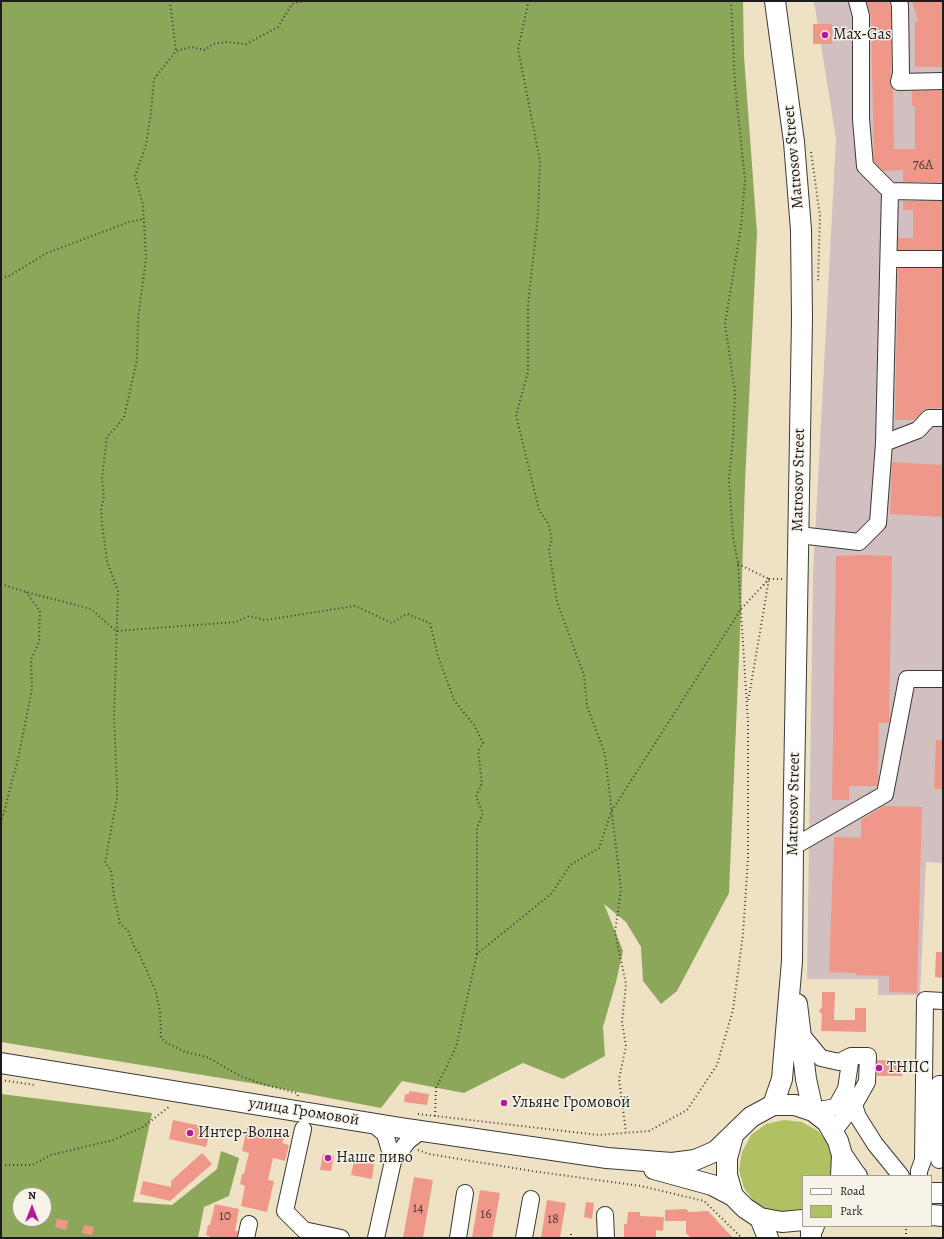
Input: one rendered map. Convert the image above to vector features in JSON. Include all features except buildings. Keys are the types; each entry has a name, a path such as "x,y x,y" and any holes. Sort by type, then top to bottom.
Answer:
{"main road":[{"name":"Matrosov Street","path":"773,1105 782,1079 792,961 802,318 801,230 794,142 775,1"},
{"name":"Matrosov Street","path":"792,961 806,1079 813,1111"},
{"name":"улица Громовой","path":"1,1063 372,1123 417,1122 607,1158 712,1185 733,1196 745,1208 760,1218"},
{"path":"773,1105 795,1105 813,1111 827,1122 838,1141 842,1155 856,1175"},
{"name":"улица Громовой","path":"607,1158 672,1163 695,1160 716,1151 733,1136 750,1117 773,1105"},
{"path":"733,1136 727,1158 727,1175 733,1196"},
{"path":"841,1175 842,1155"},
{"path":"932,1193 943,1193"},
{"path":"932,1215 943,1216"},
{"path":"760,1218 782,1222 802,1220"},
{"path":"760,1218 768,1238"},
{"path":"811,1238 814,1227"}],"lane":[{"path":"857,1 861,16 861,119 865,166 890,191 943,192"},
{"path":"899,1 901,65 899,82 943,81"},
{"path":"798,535 859,542 878,523 884,443 890,191"},
{"path":"889,259 943,259"},
{"path":"884,443 918,430 929,418 943,418"},
{"path":"793,847 885,794 908,679 943,679"},
{"path":"935,1160 925,1000 943,1001"},
{"path":"800,1034 821,1058 839,1062 851,1056 868,1056 867,1082 854,1105 833,1132"},
{"path":"813,1111 836,1107 846,1089 851,1056"},
{"path":"935,1160 939,1084 943,1084"},
{"path":"854,1105 858,1117 875,1144 900,1175"},
{"path":"376,1238 393,1161 408,1141 417,1122"},
{"path":"372,1123 385,1134 393,1161"},
{"path":"303,1129 285,1211 304,1230 320,1236 342,1238"},
{"path":"919,1175 919,1170 935,1160"},
{"path":"458,1238 465,1193"},
{"path":"524,1238 531,1199"},
{"path":"605,1215 606,1238"}],"path":[{"path":"170,1 176,51"},
{"path":"300,1100 297,1093 240,1076 207,1057 185,1052 165,1042 161,1037 160,1012 156,992 128,931 120,923 114,896 111,870 105,863 117,798 114,717 118,591 107,561 102,524 104,497 102,478 107,437 124,417 137,360 138,319 146,258 143,205 135,176 146,145 154,79 176,51 192,47 205,50 213,44 226,42 246,44 278,26 292,4 304,1"},
{"path":"527,1 528,4 518,49 540,161 538,215 528,305 528,372 516,415 539,510 549,525 552,540 549,549 557,602 584,675 587,706 605,754 621,890 615,932 626,984 622,1022 626,1046 619,1079 626,1132"},
{"path":"417,1122 435,1116 599,1135 649,1130 687,1110 717,1065 733,1010 743,934 748,858 748,722 738,564 733,537 729,480 733,440 735,392 725,324 741,227 745,180 735,85 731,1"},
{"path":"1,278 8,276 47,254 129,222 144,219"},
{"path":"738,564 769,579"},
{"path":"477,954 552,893 570,865 599,848 611,812 741,608 769,579"},
{"path":"764,585 769,579"},
{"path":"747,707 769,579"},
{"path":"1,584 91,609 116,631 236,622 249,616 265,620 355,606 392,623 407,614 430,623 438,656 454,700 474,725 483,743 478,751 482,783 476,797 483,813 477,828 477,954 456,1047 436,1088 435,1116"},
{"path":"1,823 18,759 32,689 31,660 39,642 40,611 26,592"},
{"path":"1,1080 40,1086"},
{"path":"1,1164 32,1164 51,1155 113,1140 143,1127 170,1106 163,1105"},
{"path":"404,1145 429,1154 641,1186 704,1201 742,1238"},
{"path":"906,1229 906,1238"}],"shaded area":[{"path":"814,1 943,1 943,863 926,862 920,995 878,995 878,979 807,979 813,574 836,139"}],"green space":[{"path":"1,1 743,1 744,56 757,233 745,483 729,893 677,991 661,1004 643,981 641,947 626,922 604,904 623,951 603,1027 605,1056 563,1079 523,1063 464,1093 402,1081 381,1108 251,1083 1,1042"},
{"path":"1,1094 152,1113 133,1202 172,1205 217,1169 221,1151 239,1158 229,1196 204,1207 198,1238 1,1238"},
{"path":"784,1120 802,1122 818,1131 830,1146 835,1164 833,1175 802,1175 802,1211 790,1215 771,1212 755,1203 744,1188 739,1170 742,1152 751,1135 766,1124"}],"place":[{"name":"Max-Gas","path":"825,35"},
{"name":"ТНПС","path":"879,1068"},
{"name":"Ульяне Громовой","path":"504,1103"},
{"name":"Интер-Волна","path":"190,1133"},
{"name":"Наше пиво","path":"328,1158"}]}
